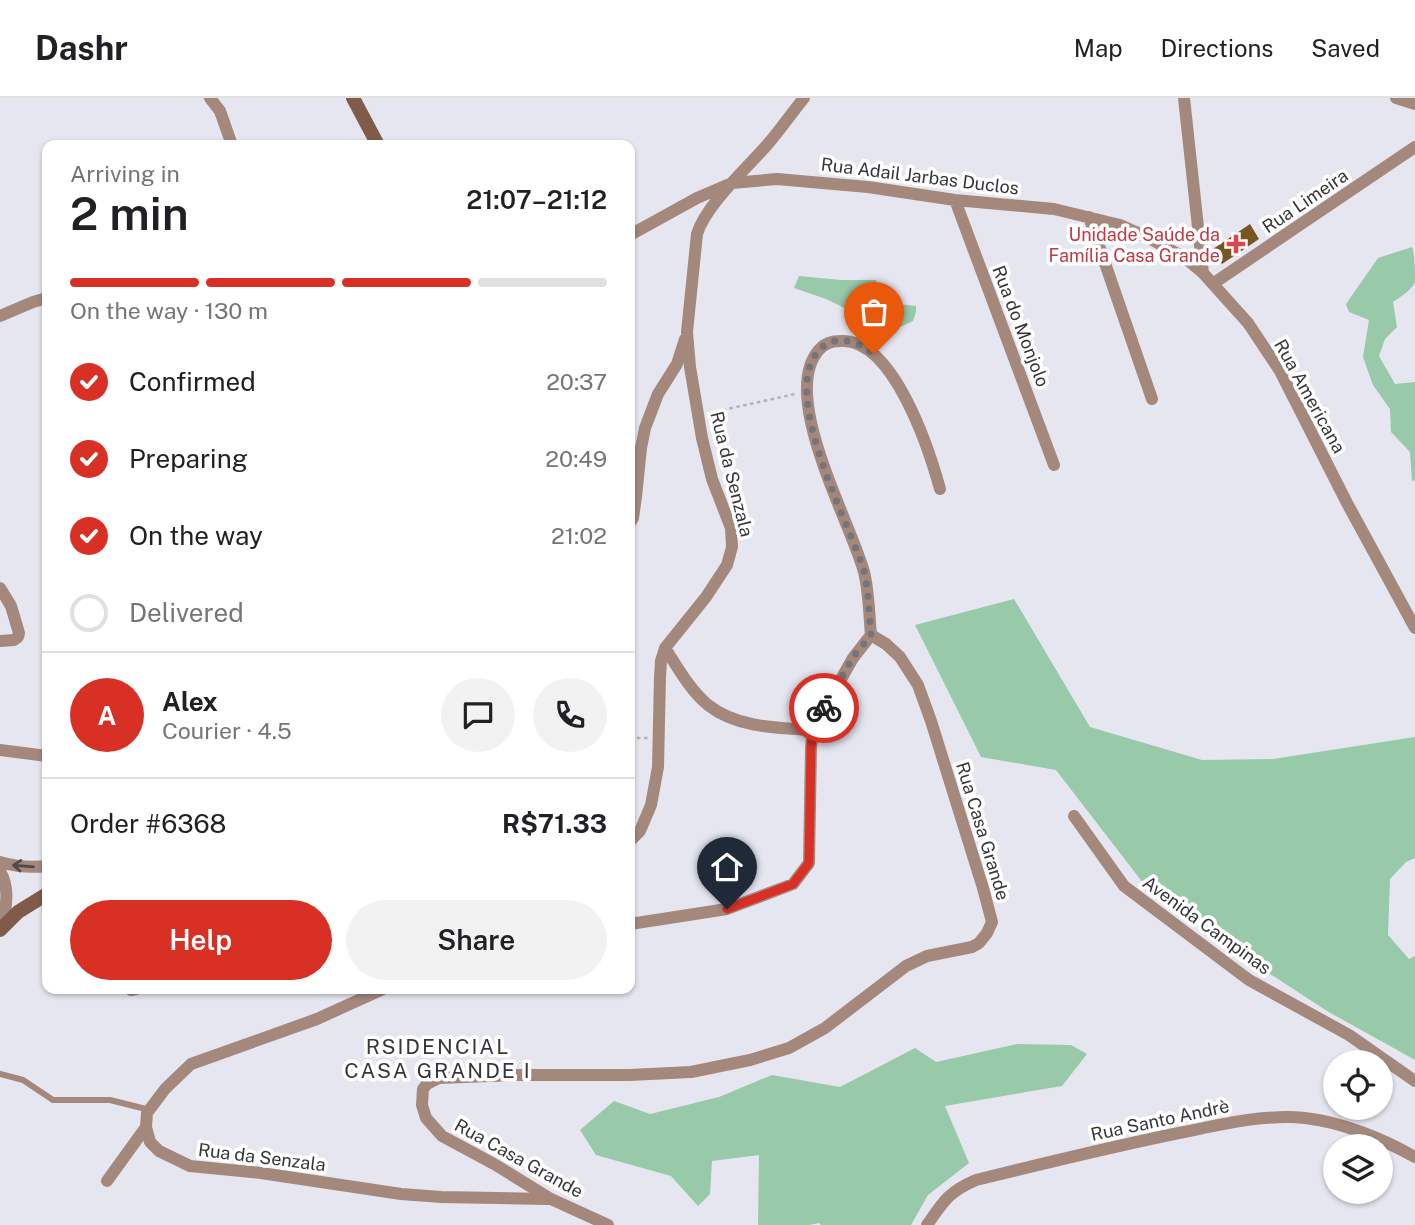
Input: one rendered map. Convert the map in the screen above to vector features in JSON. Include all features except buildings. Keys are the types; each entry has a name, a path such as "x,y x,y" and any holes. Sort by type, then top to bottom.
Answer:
{"main road":[{"path":"353,98 375,140"},
{"path":"2,928 18,912 42,897"}],"street":[{"path":"210,98 220,110 230,140"},
{"name":"Rua da Senzala","path":"665,648 706,597 727,565 732,547 731,528 712,478 702,438 690,367 687,332 697,234 701,223 732,183 768,144 804,98"},
{"path":"1177,98 1191,98"},
{"path":"1184,98 1203,273"},
{"path":"1396,98 1415,104"},
{"name":"Rua Limeira","path":"1214,284 1415,147"},
{"name":"Rua Adail Jarbas Duclos","path":"635,233 697,198 732,183 778,179 807,181 955,200 1054,209 1090,217 1120,225 1149,238 1185,258 1203,273"},
{"name":"Rua do Monjolo","path":"955,200 1054,465"},
{"path":"1090,217 1152,400"},
{"name":"Rua Americana","path":"1203,273 1248,323 1280,371 1415,628"},
{"path":"0,317 42,300"},
{"path":"635,505 645,428 658,394 677,363 687,332"},
{"path":"635,923 727,909 793,884 809,863 813,730 853,657 871,635 864,573 810,420 806,391 808,374 814,357 824,346 833,341 851,341 874,354 895,380 929,450 940,489"},
{"path":"0,588 11,606 19,633 14,640 0,641"},
{"name":"Rua Casa Grande","path":"608,1225 551,1199 442,1136 426,1118 421,1097 423,1089 439,1078 516,1074 630,1075 691,1072 750,1060 789,1048 825,1028 906,966 927,956 972,947 987,933 992,922 918,685 900,657 871,635"},
{"path":"665,648 696,693 709,706 731,718 772,727 813,730"},
{"path":"635,836 640,831 651,805 658,767 660,677 665,648"},
{"path":"0,741 5,750 42,755"},
{"name":"Avenida Campinas","path":"1074,816 1124,886 1249,981 1349,1035 1415,1081"},
{"path":"0,862 18,867 42,867"},
{"path":"0,871 7,891 2,928"},
{"path":"107,1181 146,1127 148,1113 165,1089 191,1064 317,1020 372,994"},
{"name":"Rua Santo Andrè","path":"927,1225 950,1195 976,1180 1116,1146 1245,1120 1303,1118 1327,1121 1401,1149 1415,1157"},
{"name":"Rua da Senzala","path":"146,1127 150,1142 159,1151 190,1166 261,1172 401,1194 551,1199"}],"lane":[{"path":"0,1074 23,1080 53,1100 110,1100 150,1110"}],"path":[{"path":"699,416 806,391"},
{"path":"635,738 657,739"}],"green space":[{"path":"1412,247 1415,282 1409,291 1393,302 1397,327 1385,339 1379,356 1395,384 1415,382 1415,480 1412,481 1410,452 1391,432 1390,409 1373,385 1363,357 1369,320 1349,312 1346,304 1378,258"},
{"path":"799,276 876,280 880,293 898,304 916,306 913,321 900,327 890,319 871,321 826,299 794,288"},
{"path":"1014,599 1090,727 1202,760 1273,759 1415,737 1415,858 1406,862 1390,879 1388,935 1409,959 1415,956 1415,1060 1327,1011 1258,966 1213,930 1150,892 1056,770 981,757 915,625"},
{"path":"1017,1044 1071,1045 1087,1054 1062,1086 945,1106 969,1163 928,1195 911,1225 758,1225 759,1155 712,1161 710,1194 698,1206 671,1176 596,1155 580,1130 614,1101 650,1114 719,1097 772,1075 840,1087 915,1048 936,1062"}],"way so far":[{"path":"824,708 853,657 871,635 864,573 810,420 806,391 808,374 814,357 833,341 851,341 874,354"}],"place":[{"name":"Unidade Saúde da Família Casa Grande","path":"1236,244"}],"district":[{"name":"RSIDENCIAL CASA GRANDE I","path":"438,1058"}],"route":[{"path":"727,909 793,884 809,863 811,747 813,730 824,708"}]}
